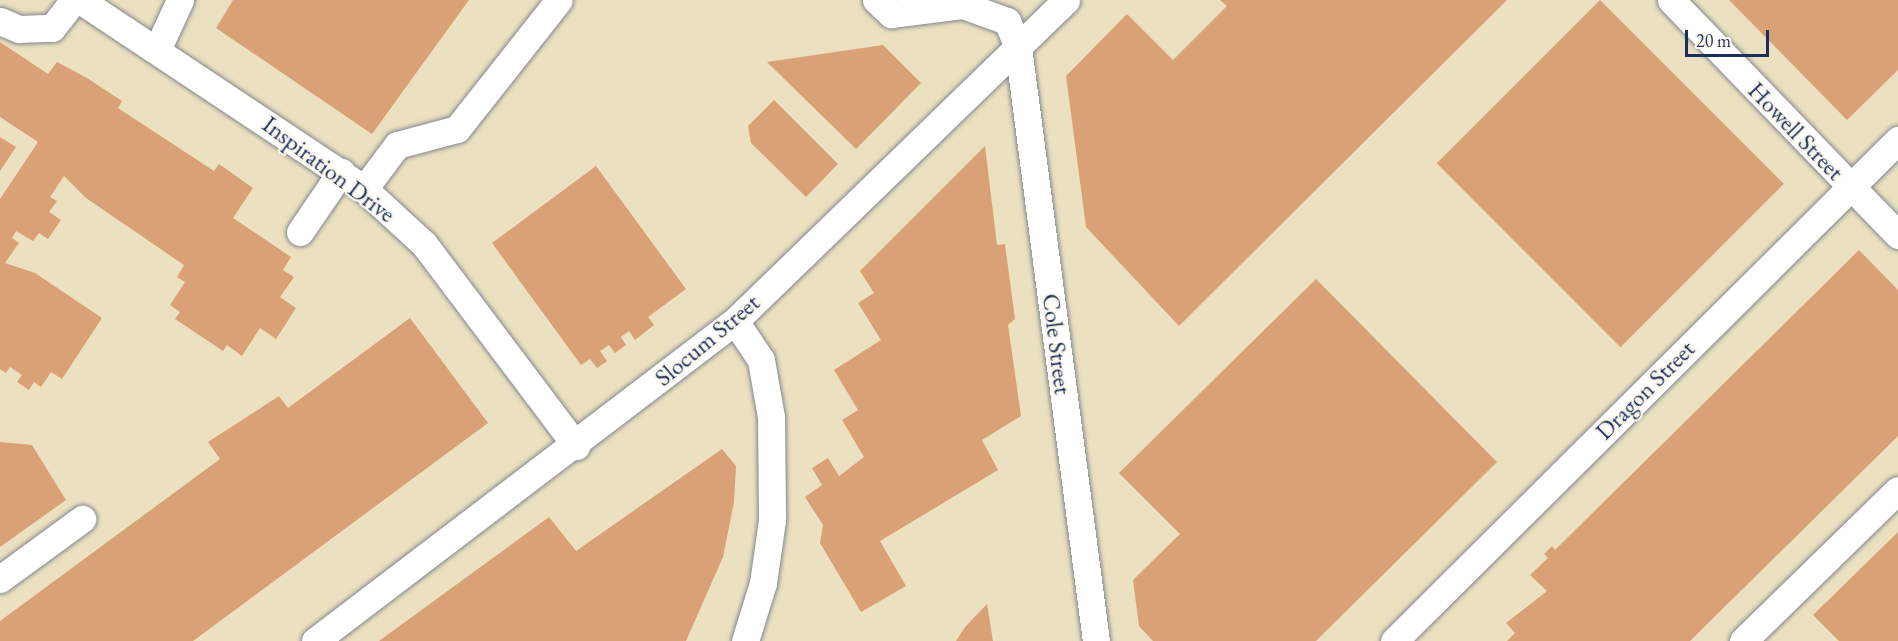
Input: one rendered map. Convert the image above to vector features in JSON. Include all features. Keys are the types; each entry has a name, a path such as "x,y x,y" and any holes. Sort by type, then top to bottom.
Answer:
{"street":[{"path":"0,21 36,31 52,28 74,0"},
{"name":"Inspiration Drive","path":"80,0 364,189 424,244 576,446"},
{"path":"157,50 172,28 180,0"},
{"path":"364,189 397,145 457,129 559,0"},
{"name":"Cole Street","path":"876,0 891,14 963,5 1007,21 1018,47 1096,641"},
{"name":"Slocum Street","path":"315,641 576,446 735,321 1066,0"},
{"name":"Howell Street","path":"1671,0 1898,235"},
{"name":"Dragon Street","path":"1394,641 1898,140"},
{"path":"300,232 341,172"},
{"path":"735,321 761,360 771,417 772,520 752,641"},
{"path":"1743,641 1898,490"},
{"path":"0,579 82,519"},
{"path":"745,641 763,583"}],"building":[{"path":"233,0 469,0 372,134 216,28"},
{"path":"1220,0 1507,0 1179,326 1086,227 1066,76 1127,14 1173,60 1227,6"},
{"path":"1600,0 1784,184 1621,347 1437,163"},
{"path":"1729,0 1898,0 1898,70 1847,120"},
{"path":"0,42 48,74 57,62 87,78 122,101 118,108 214,171 219,164 253,188 233,218 291,257 283,270 294,277 280,297 296,308 276,339 260,328 242,356 227,345 223,351 175,319 180,312 170,305 185,282 177,277 184,265 86,198 64,176 50,197 57,201 49,212 61,220 48,239 39,233 33,241 16,231 12,238 19,243 5,263 35,273 102,318 62,379 51,372 41,387 34,382 29,390 17,382 22,375 10,367 6,373 0,369 0,199 38,142 0,117"},
{"path":"883,45 921,83 856,149 767,62"},
{"path":"774,100 838,164 806,197 751,143 748,126"},
{"path":"0,137 16,147 0,171"},
{"path":"985,146 997,245 1005,244 1015,319 1008,325 1021,416 982,440 998,470 880,541 906,586 861,612 820,543 823,525 805,497 822,485 812,468 828,458 839,476 864,457 842,420 858,410 834,370 881,340 858,303 874,293 860,271"},
{"path":"596,166 686,289 648,317 654,325 635,340 629,331 621,337 626,345 615,353 609,345 600,351 607,361 597,368 590,359 581,365 492,243"},
{"path":"1859,250 1898,290 1898,436 1690,641 1507,641 1515,633 1506,623 1547,591 1530,575 1548,558 1544,554 1552,546 1555,550"},
{"path":"1316,279 1497,462 1316,641 1153,641 1139,626 1133,580 1180,534 1119,473"},
{"path":"410,318 488,423 193,641 0,641 0,621 220,459 208,442 279,396 288,408"},
{"path":"0,442 32,445 66,500 0,547"},
{"path":"722,449 736,466 734,502 723,557 686,641 379,641 549,517 576,551"},
{"path":"1898,532 1898,641 1839,641 1813,615"},
{"path":"987,604 993,641 956,641 965,627"}]}
